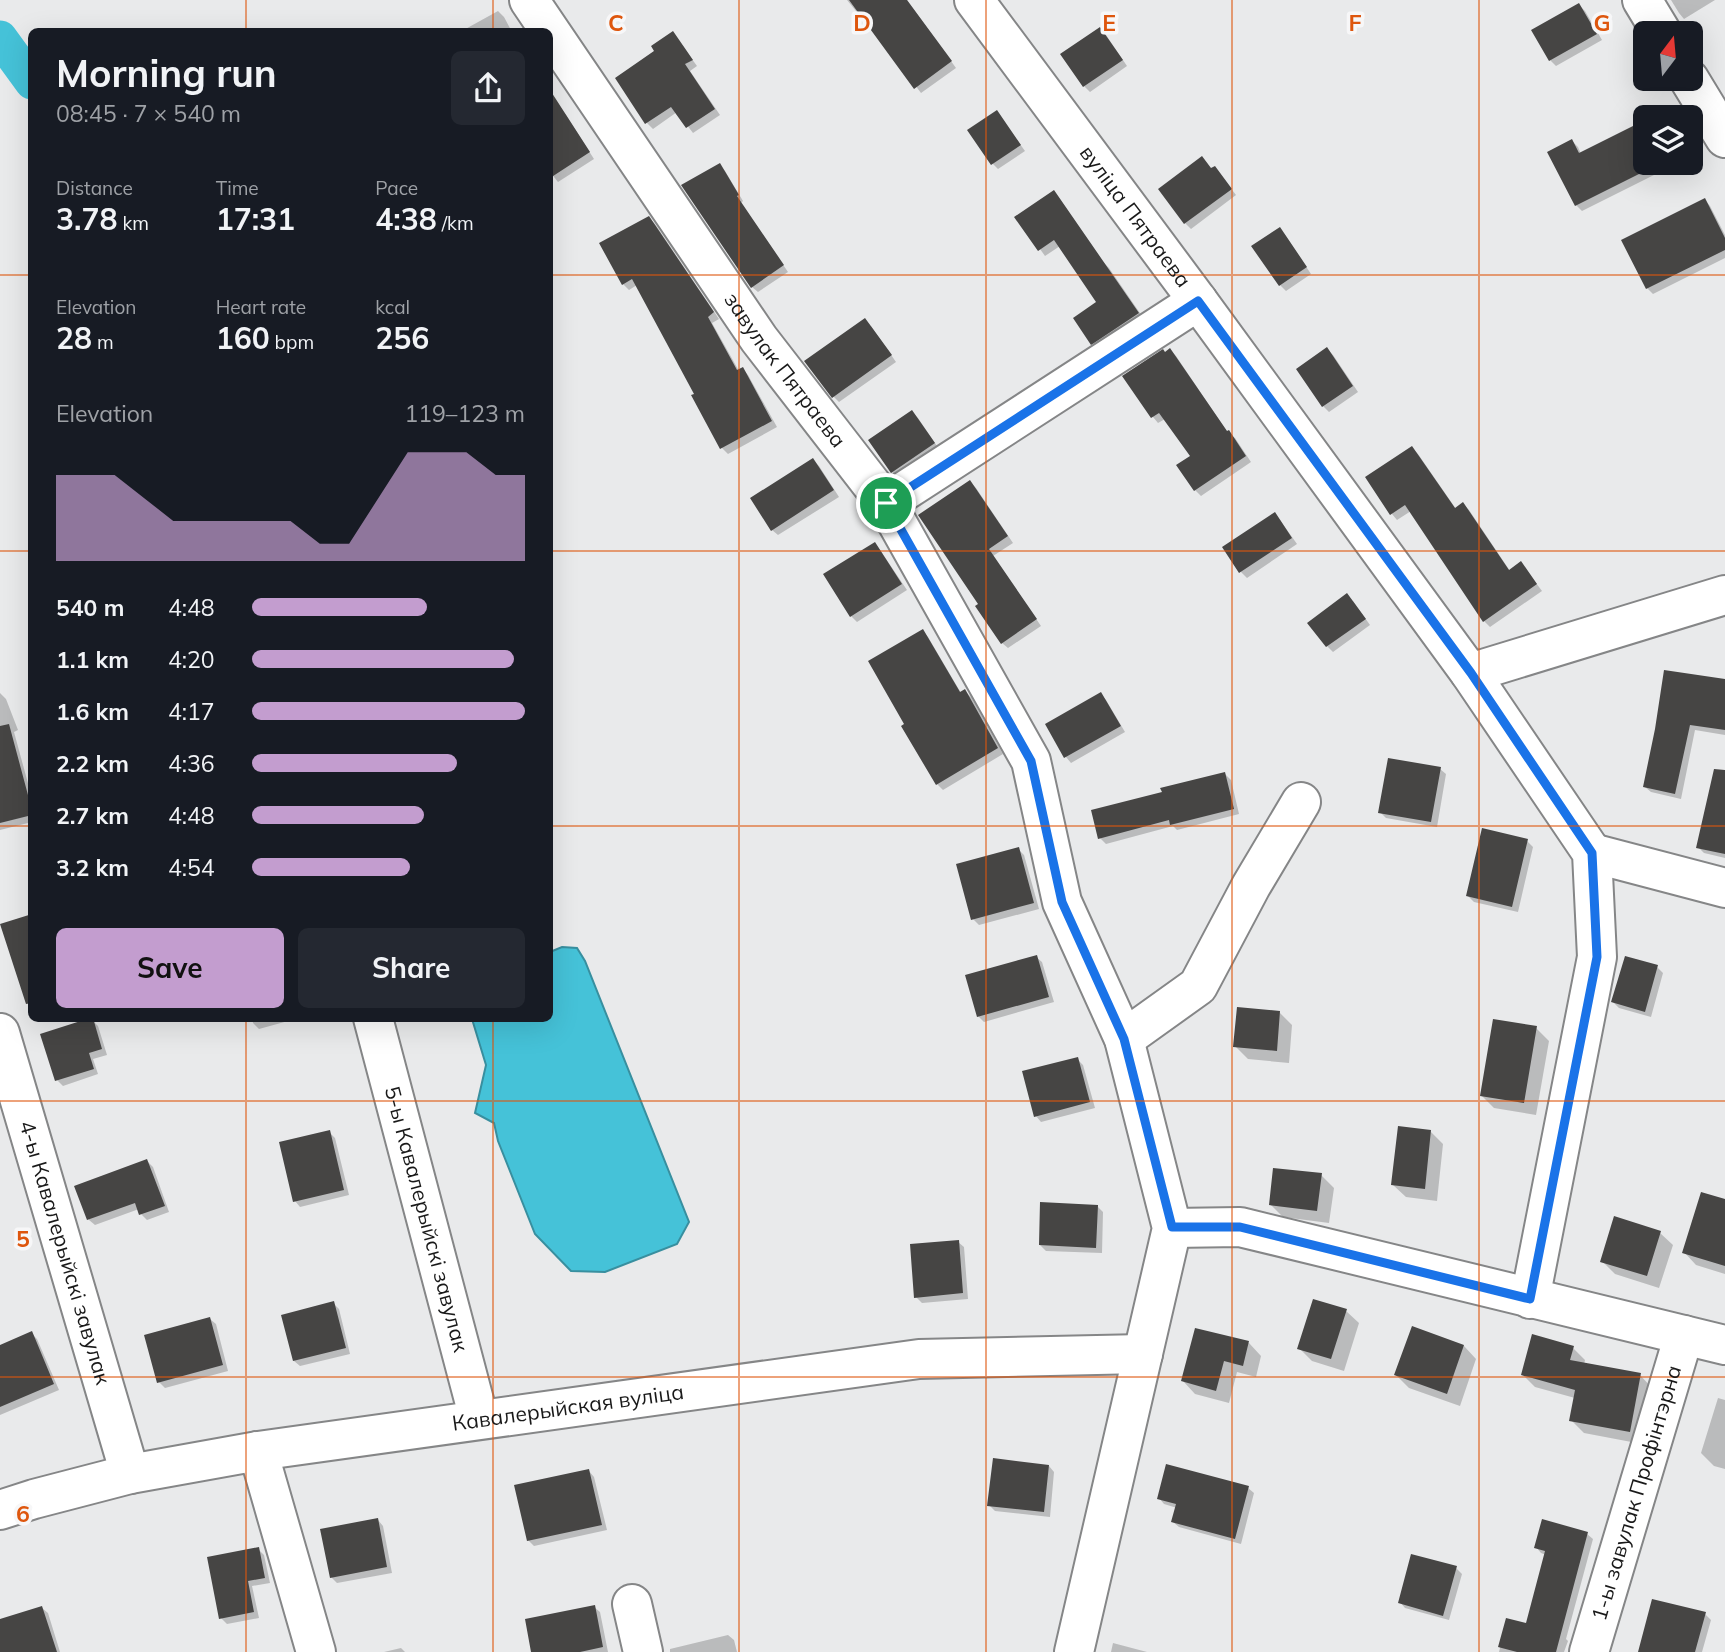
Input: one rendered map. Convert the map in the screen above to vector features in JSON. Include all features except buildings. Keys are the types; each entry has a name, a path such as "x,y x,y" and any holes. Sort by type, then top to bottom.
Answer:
{"street":[{"name":"завулак Пятраева","path":"529,0 548,28"},
{"name":"вуліца Пятраева","path":"974,0 1471,673 1592,853"},
{"path":"1642,0 1655,21"},
{"name":"завулак Пятраева","path":"553,35 759,339 886,503 1031,761 1062,902 1124,1039 1172,1227"},
{"path":"1696,91 1725,138"},
{"path":"886,503 1198,301"},
{"path":"1471,673 1725,595"},
{"path":"1124,1039 1198,986 1251,886 1301,802"},
{"path":"1530,1299 1597,957 1592,853 1725,888"},
{"name":"5-ы Кавалерыйскі завулак","path":"374,1022 479,1419"},
{"name":"4-ы Кавалерыйскі завулак","path":"0,1033 130,1474"},
{"path":"1074,1652 1172,1227 1240,1227 1725,1345"},
{"name":"1-ы завулак Профінтэрна","path":"1590,1652 1684,1335"},
{"name":"Кавалерыйская вуліца","path":"0,1510 130,1474 258,1451 479,1419 919,1359 1143,1354"},
{"path":"258,1451 316,1652"},
{"path":"632,1604 643,1652"}],"water":[{"path":"562,947 577,948 585,961 689,1222 677,1244 605,1272 571,1271 535,1234 498,1141 494,1123 475,1113 486,1065 473,1022 553,1022 553,951"}],"waterway":[{"path":"0,38 28,76"}],"route":[{"path":"1198,301 1471,673 1592,853 1597,957 1530,1299 1240,1227 1172,1227 1124,1039 1062,902 1031,761 886,503 1198,301"}]}
